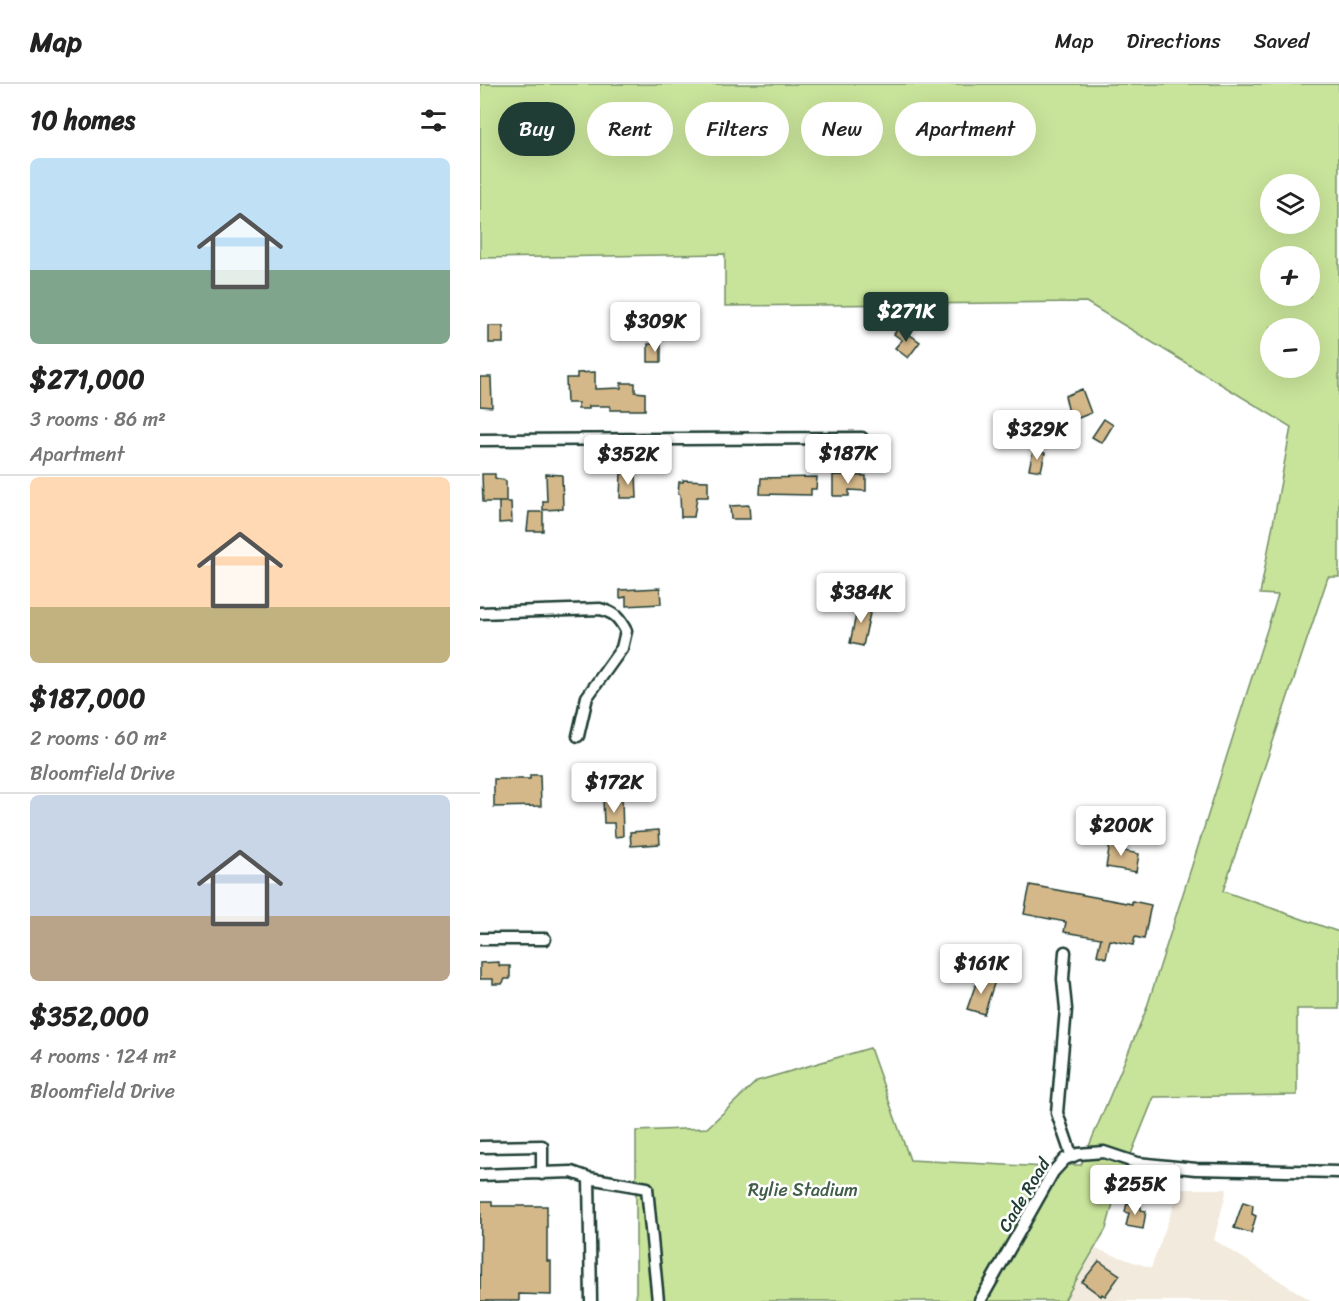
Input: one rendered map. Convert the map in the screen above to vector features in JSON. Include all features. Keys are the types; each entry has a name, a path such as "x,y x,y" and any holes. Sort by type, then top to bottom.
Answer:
{"street":[{"path":"480,441 862,438"},
{"path":"480,614 600,609 611,612 619,618 626,631 622,648 587,697 578,736"},
{"path":"480,939 545,939"},
{"path":"1065,952 1063,979 1066,1009 1057,1113 1072,1157"},
{"path":"480,1147 542,1146 542,1174"},
{"name":"Cade Road","path":"980,1301 1053,1172 1065,1159 1104,1152 1137,1163 1196,1168 1339,1172"},
{"path":"480,1175 572,1172 589,1178 647,1188 658,1301"},
{"path":"589,1178 591,1301"}],"shaded area":[{"path":"1180,1189 1227,1189 1214,1240 1312,1301 1064,1301 1096,1249 1151,1268"}],"green space":[{"name":"Rylie Stadium","path":"480,84 1339,84 1339,577 1328,577 1223,891 1339,932 1339,1009 1297,1009 1297,1095 1154,1097 1117,1189 1106,1229 1064,1301 636,1301 636,1131 707,1128 757,1081 870,1048 910,1160 1046,1167 1048,1165 1081,1165 1146,1010 1278,595 1260,594 1291,427 1086,302 725,306 725,254 480,258"}],"building":[{"path":"489,326 503,326 503,343 489,343"},
{"path":"899,327 920,342 908,358 895,348 902,340 894,334"},
{"path":"648,344 661,344 661,362 648,362"},
{"path":"595,372 595,389 621,388 621,383 635,383 635,392 645,393 645,410 610,410 610,406 589,406 589,409 578,409 578,403 567,403 566,378 577,378 577,373"},
{"path":"480,377 491,377 492,407 480,406"},
{"path":"1082,389 1091,413 1071,421 1065,396"},
{"path":"1104,419 1113,425 1102,443 1092,437"},
{"path":"1033,451 1045,453 1041,471 1029,469"},
{"path":"621,473 636,474 637,498 620,498"},
{"path":"482,474 495,474 495,478 506,481 506,502 483,502"},
{"path":"546,474 562,475 563,509 543,510 543,501 547,501"},
{"path":"833,475 866,476 866,491 849,490 849,496 833,496"},
{"path":"817,477 816,489 811,489 811,495 760,494 761,478"},
{"path":"683,480 708,481 708,497 697,497 694,517 681,517 680,495 678,494 679,482"},
{"path":"499,502 511,502 512,522 499,523"},
{"path":"749,505 750,519 731,519 730,506"},
{"path":"529,512 543,512 543,531 527,531"},
{"path":"660,588 661,604 626,606 626,597 620,598 620,590"},
{"path":"859,601 872,604 863,646 850,643"},
{"path":"530,775 540,775 541,806 494,807 494,779 530,779"},
{"path":"622,798 623,836 615,837 614,823 604,823 603,799"},
{"path":"659,830 660,844 631,846 630,832"},
{"path":"1111,837 1126,840 1124,851 1139,854 1136,872 1106,867"},
{"path":"1030,885 1132,904 1132,901 1151,905 1144,939 1135,937 1133,945 1110,940 1106,958 1097,955 1101,938 1064,932 1066,922 1024,914"},
{"path":"499,962 499,966 510,966 510,979 505,979 502,984 493,984 493,979 480,979 480,963"},
{"path":"979,975 995,981 984,1014 967,1009"},
{"path":"481,1201 492,1201 492,1206 547,1206 547,1261 551,1261 551,1295 519,1294 519,1301 480,1301"},
{"path":"1243,1202 1253,1205 1252,1214 1256,1216 1251,1233 1234,1228"},
{"path":"1127,1203 1146,1211 1143,1229 1126,1226 1129,1213 1125,1212"},
{"path":"1099,1261 1120,1275 1105,1296 1102,1294 1101,1296 1082,1282"}]}
